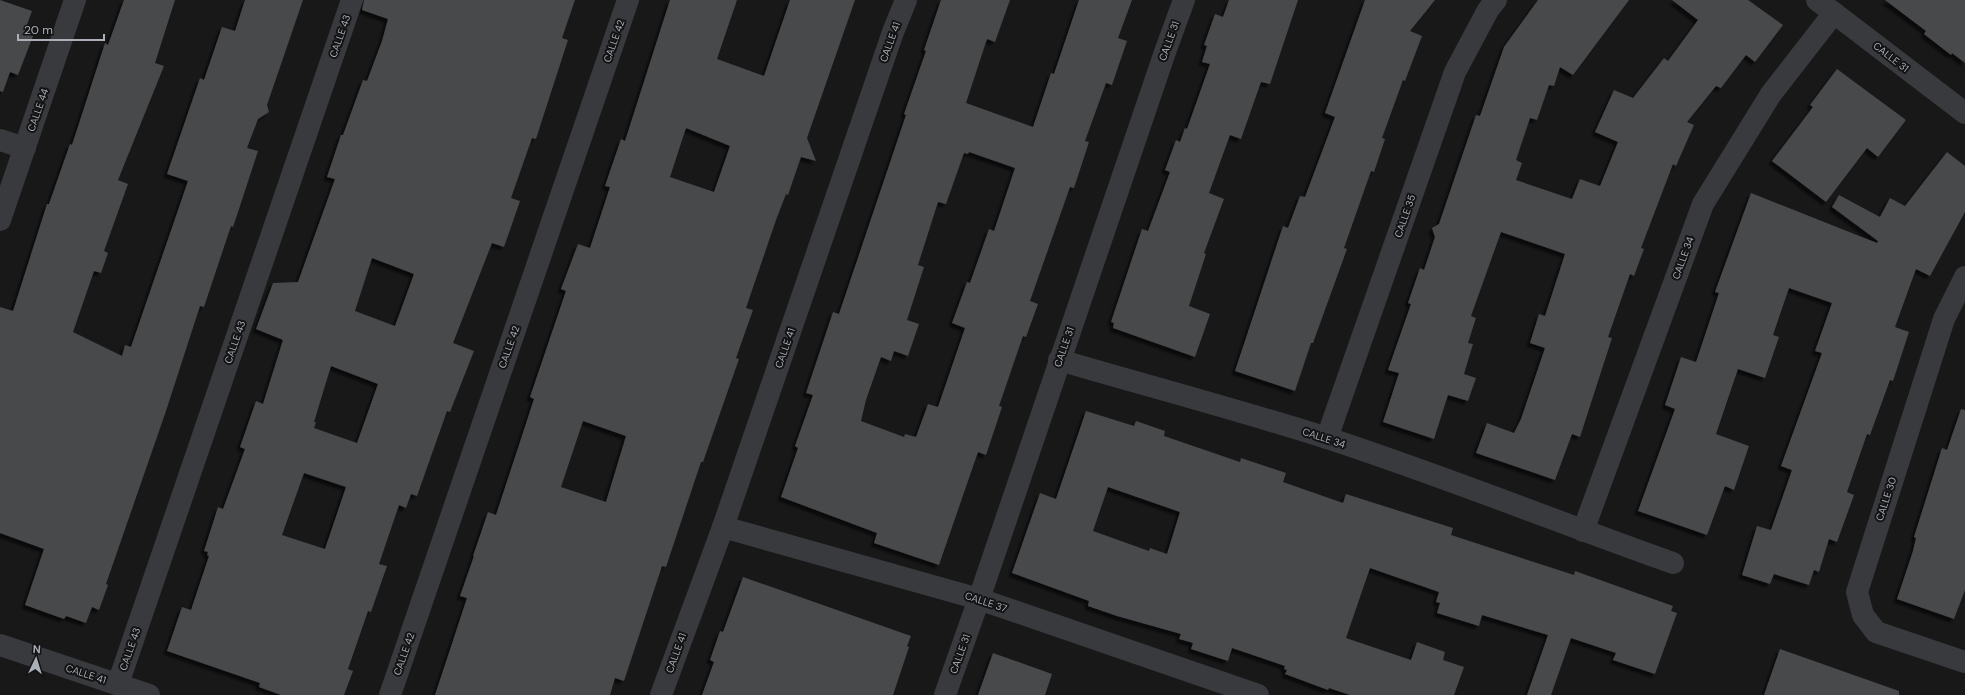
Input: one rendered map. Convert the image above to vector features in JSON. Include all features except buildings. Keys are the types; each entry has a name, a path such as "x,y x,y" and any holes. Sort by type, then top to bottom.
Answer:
{"street":[{"name":"CALLE 44","path":"0,220 75,0"},
{"name":"CALLE 43","path":"118,684 352,0"},
{"name":"CALLE 42","path":"390,695 628,0"},
{"name":"CALLE 41","path":"661,695 723,528 893,32 906,0"},
{"name":"CALLE 31","path":"945,695 979,600 1059,360 1184,0"},
{"name":"CALLE 35","path":"1327,438 1455,72 1488,10 1496,0"},
{"name":"CALLE 31","path":"1826,6 1965,113"},
{"name":"CALLE 34","path":"1583,531 1702,204 1826,6"},
{"path":"0,140 25,148"},
{"name":"CALLE 30","path":"1965,277 1944,318 1857,592 1864,615 1876,632 1965,662"},
{"name":"CALLE 34","path":"1059,360 1327,438 1465,486 1583,531 1673,563"},
{"name":"CALLE 37","path":"723,528 979,600 1248,693"},
{"name":"CALLE 41","path":"0,646 149,695"}]}
